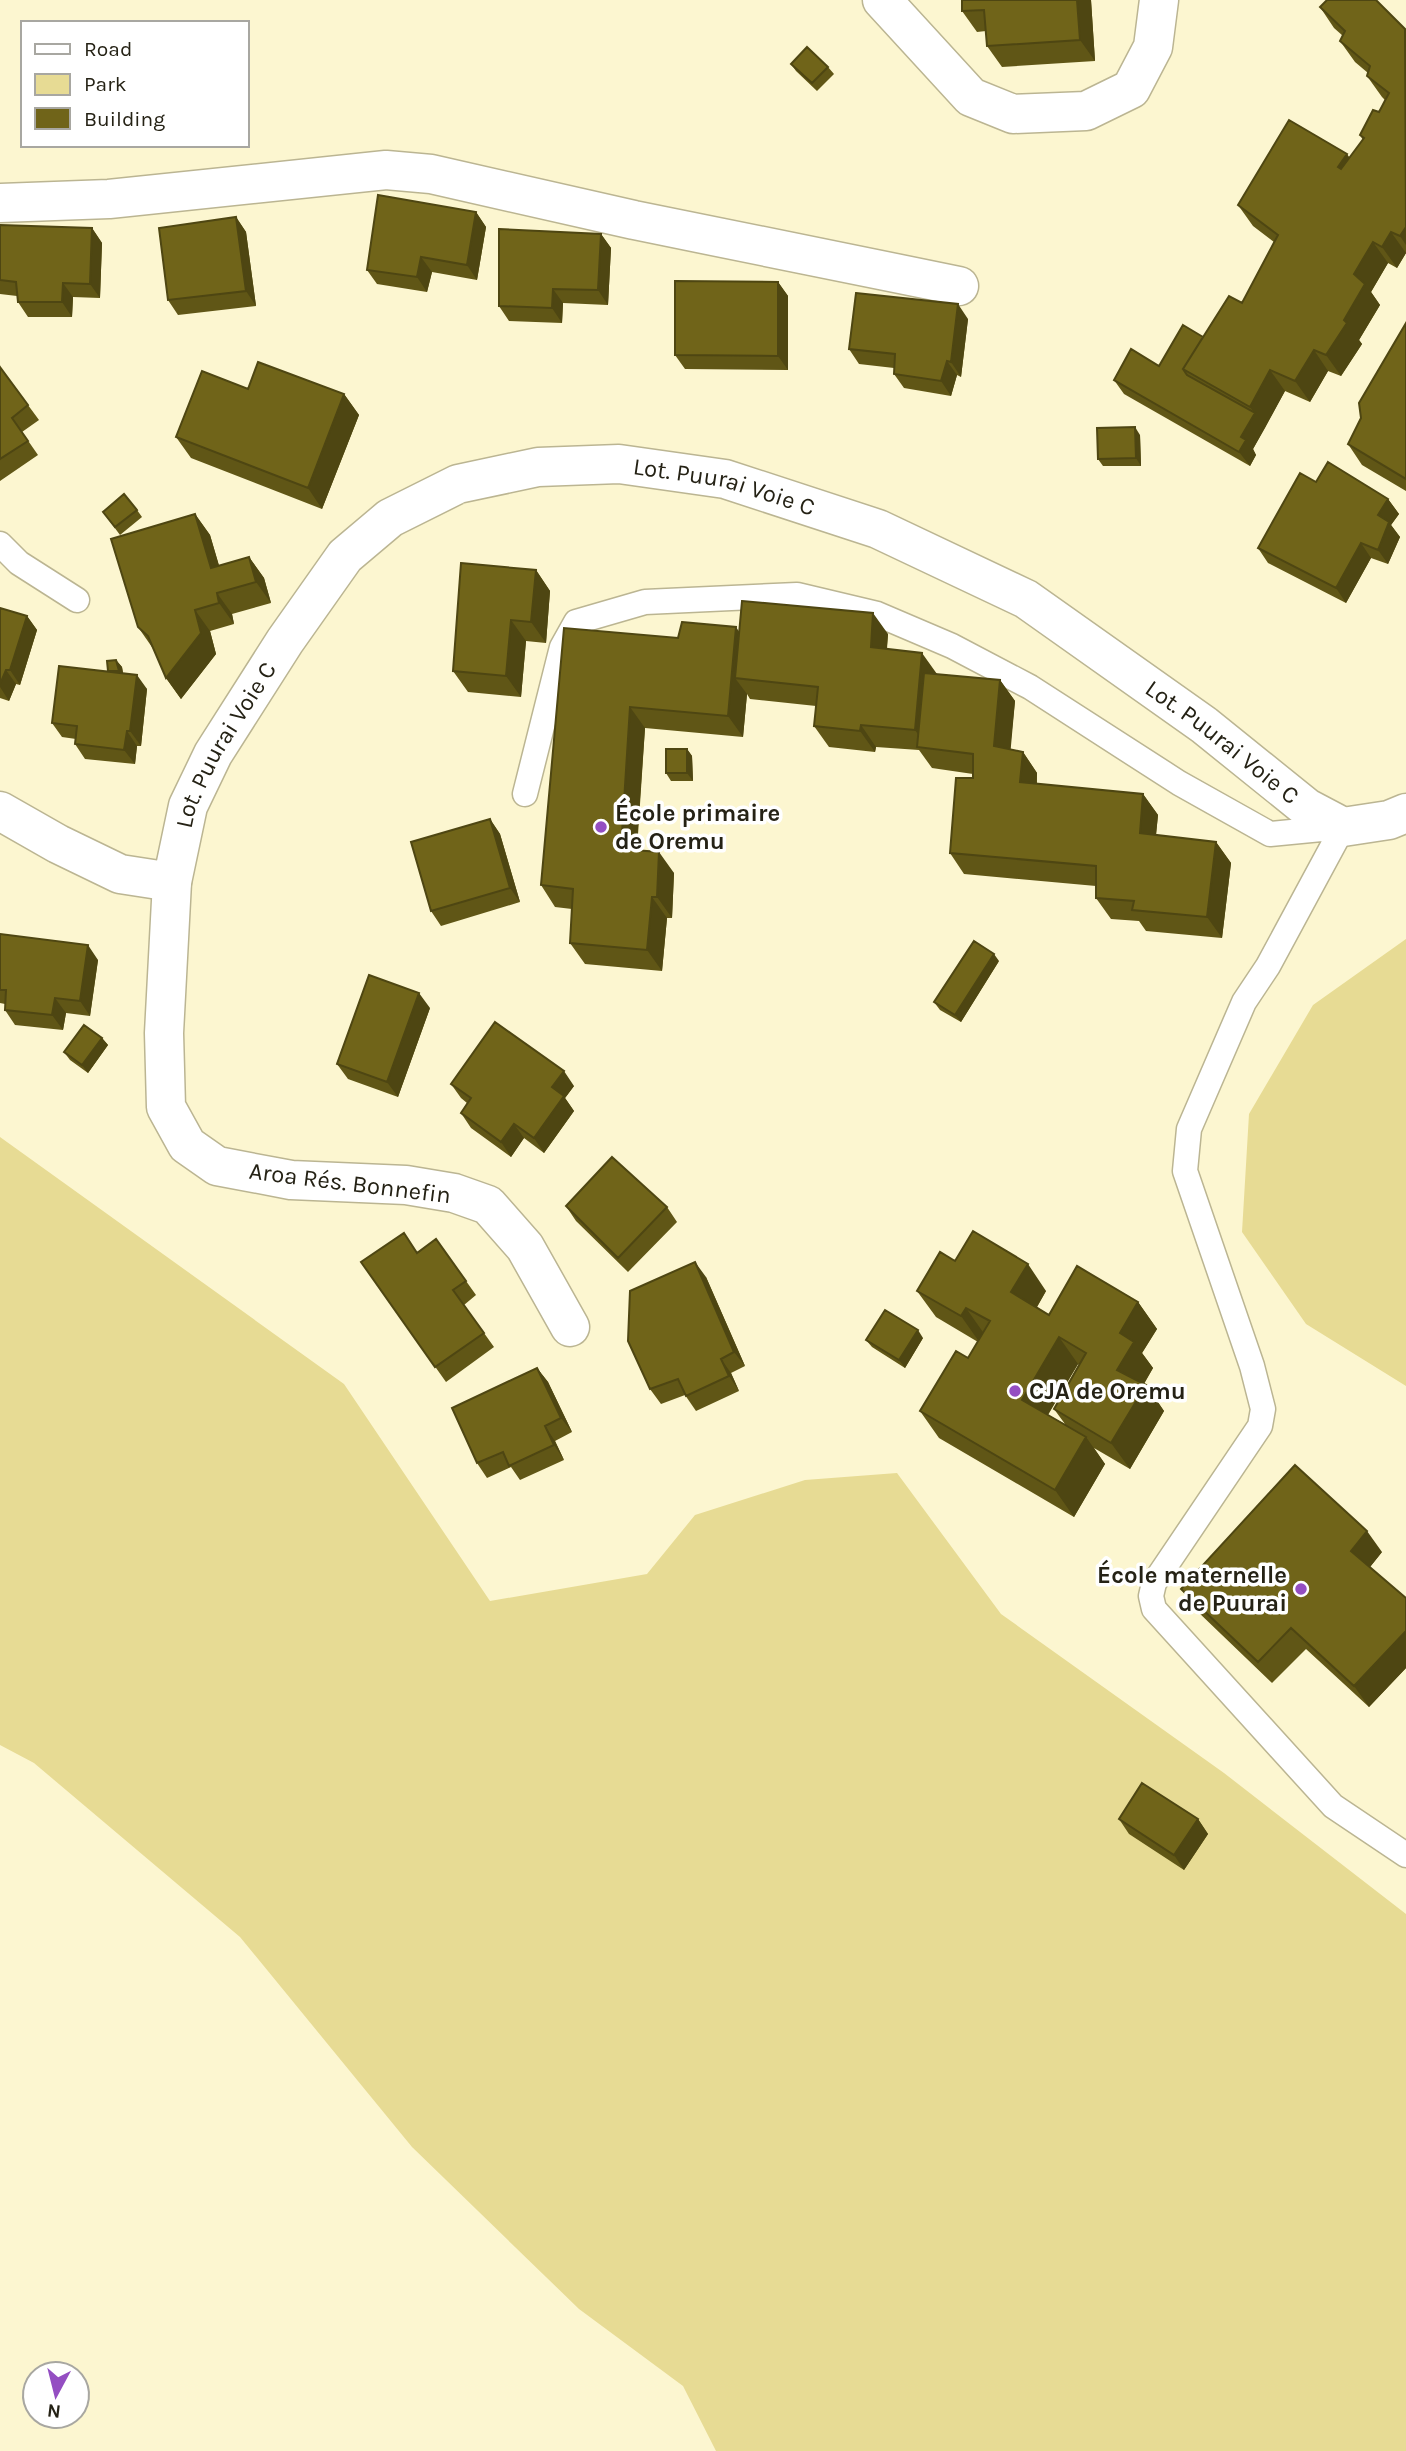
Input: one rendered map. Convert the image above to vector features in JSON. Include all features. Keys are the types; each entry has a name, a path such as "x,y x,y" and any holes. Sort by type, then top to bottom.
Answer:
{"street":[{"path":"897,7 971,97 1013,114 1086,111 1131,89 1153,47 1159,0"},
{"path":"0,203 109,199 386,170 431,174 634,220 959,286"},
{"name":"Lot. Puurai Voie C","path":"164,1033 172,882 188,806 213,754 285,641 345,556 390,517 458,484 538,467 619,464 725,479 878,529 1026,599 1204,725 1307,808 1343,827"},
{"path":"0,811 58,844 120,874 172,882"},
{"path":"1343,827 1389,820 1406,813"},
{"name":"Aroa Rés. Bonnefin","path":"164,1033 166,1107 187,1145 217,1166 291,1180 406,1185 454,1193 488,1205 525,1247 570,1328"}],"lane":[{"path":"0,544 19,563 77,600"},
{"path":"525,794 562,647 576,622 645,602 797,595 877,614 952,646 1030,687 1179,783 1270,834 1343,827"},
{"path":"1343,827 1268,966 1244,1002 1189,1129 1185,1171 1252,1366 1263,1409 1260,1426 1154,1583 1151,1597 1154,1609 1333,1806 1406,1855"}],"green space":[{"path":"1406,939 1406,1386 1306,1324 1242,1232 1249,1114 1313,1005"},
{"path":"0,1137 344,1384 490,1601 647,1574 695,1515 805,1480 897,1473 1001,1614 1224,1773 1406,1914 1406,2451 716,2451 683,2386 579,2309 412,2147 240,1937 34,1763 0,1745"}],"building":[{"path":"962,0 1077,0 1080,40 987,46 984,10 962,11"},
{"path":"1327,0 1376,0 1405,29 1406,227 1400,236 1391,232 1382,247 1373,242 1354,274 1365,284 1344,320 1347,323 1326,355 1314,350 1295,381 1270,370 1250,407 1183,369 1229,296 1242,303 1278,235 1238,205 1289,120 1347,154 1338,167 1341,169 1364,138 1360,135 1373,110 1379,112 1389,93 1367,76 1370,66 1340,41 1345,31 1320,7"},
{"path":"807,47 828,67 812,83 791,64"},
{"path":"378,195 476,212 467,265 421,257 417,277 367,270"},
{"path":"236,217 246,291 168,300 159,228"},
{"path":"0,225 92,228 90,284 63,283 62,302 18,302 16,282 0,280"},
{"path":"499,229 601,234 598,290 553,289 552,308 499,306"},
{"path":"675,281 778,282 778,356 675,355"},
{"path":"856,293 958,304 951,362 947,361 941,381 894,374 895,354 849,349"},
{"path":"1406,323 1406,479 1348,444 1361,418 1359,403"},
{"path":"1183,325 1203,337 1183,369 1187,375 1255,413 1241,437 1246,440 1239,452 1114,380 1131,349 1159,366"},
{"path":"258,362 344,394 308,488 176,437 202,371 248,389"},
{"path":"0,367 28,405 12,418 28,441 0,459"},
{"path":"1135,427 1136,458 1098,459 1097,428"},
{"path":"1328,462 1388,499 1378,515 1389,522 1378,550 1361,543 1336,588 1258,548 1300,473 1316,482"},
{"path":"124,494 137,510 115,527 103,512"},
{"path":"195,514 211,568 249,557 256,582 217,593 219,603 195,610 201,633 166,678 148,636 138,627 111,539"},
{"path":"461,563 536,570 531,622 511,620 506,676 453,671"},
{"name":"École primaire de Oremu","path":"742,601 873,613 871,647 922,653 915,730 861,725 860,731 814,726 818,687 735,678"},
{"path":"0,608 27,616 10,670 6,670 0,684"},
{"name":"École primaire de Oremu","path":"682,622 736,627 728,716 630,707 621,849 659,852 657,897 652,897 647,950 570,943 573,889 541,885 564,628 678,638"},
{"path":"116,660 119,671 108,671 107,661"},
{"path":"59,666 137,675 130,731 127,731 124,750 75,744 77,726 52,723"},
{"path":"924,673 1000,680 994,746 1023,752 1020,782 1143,794 1140,833 1216,842 1207,917 1132,910 1134,901 1096,898 1096,866 950,853 956,778 973,778 973,754 917,747"},
{"path":"666,749 687,749 687,773 666,773"},
{"path":"490,819 510,888 431,911 411,842"},
{"path":"0,934 88,945 80,1001 55,998 52,1015 5,1010 6,990 0,990"},
{"path":"974,941 994,954 955,1015 934,1002"},
{"path":"369,975 419,993 387,1082 337,1064"},
{"path":"495,1022 564,1071 552,1087 564,1096 534,1138 514,1124 501,1142 461,1113 471,1098 451,1084"},
{"path":"84,1025 102,1038 82,1065 64,1052"},
{"path":"612,1157 667,1207 618,1258 566,1206"},
{"name":"CJA de Oremu","path":"973,1231 1028,1264 1011,1292 1049,1315 1077,1266 1138,1302 1120,1333 1134,1342 1117,1370 1146,1385 1111,1443 1054,1409 1086,1353 1059,1337 1022,1400 1086,1437 1055,1490 920,1411 956,1351 968,1358 990,1321 966,1308 961,1316 917,1291 940,1252 955,1261"},
{"path":"404,1233 417,1253 436,1239 466,1281 453,1290 484,1333 435,1367 361,1262"},
{"path":"695,1262 734,1352 721,1359 729,1376 686,1396 678,1379 650,1389 628,1341 630,1291"},
{"path":"885,1310 918,1330 899,1360 866,1340"},
{"path":"537,1368 561,1418 545,1426 554,1445 509,1466 503,1452 477,1463 452,1408"},
{"name":"École maternelle de Puurai","path":"1295,1465 1367,1531 1351,1551 1406,1598 1406,1631 1354,1686 1291,1628 1258,1662 1181,1589"},
{"path":"1142,1783 1198,1819 1174,1855 1119,1819"}],"place":[{"name":"École primaire de Oremu","path":"601,827"},
{"name":"CJA de Oremu","path":"1015,1391"},
{"name":"École maternelle de Puurai","path":"1301,1589"}]}
